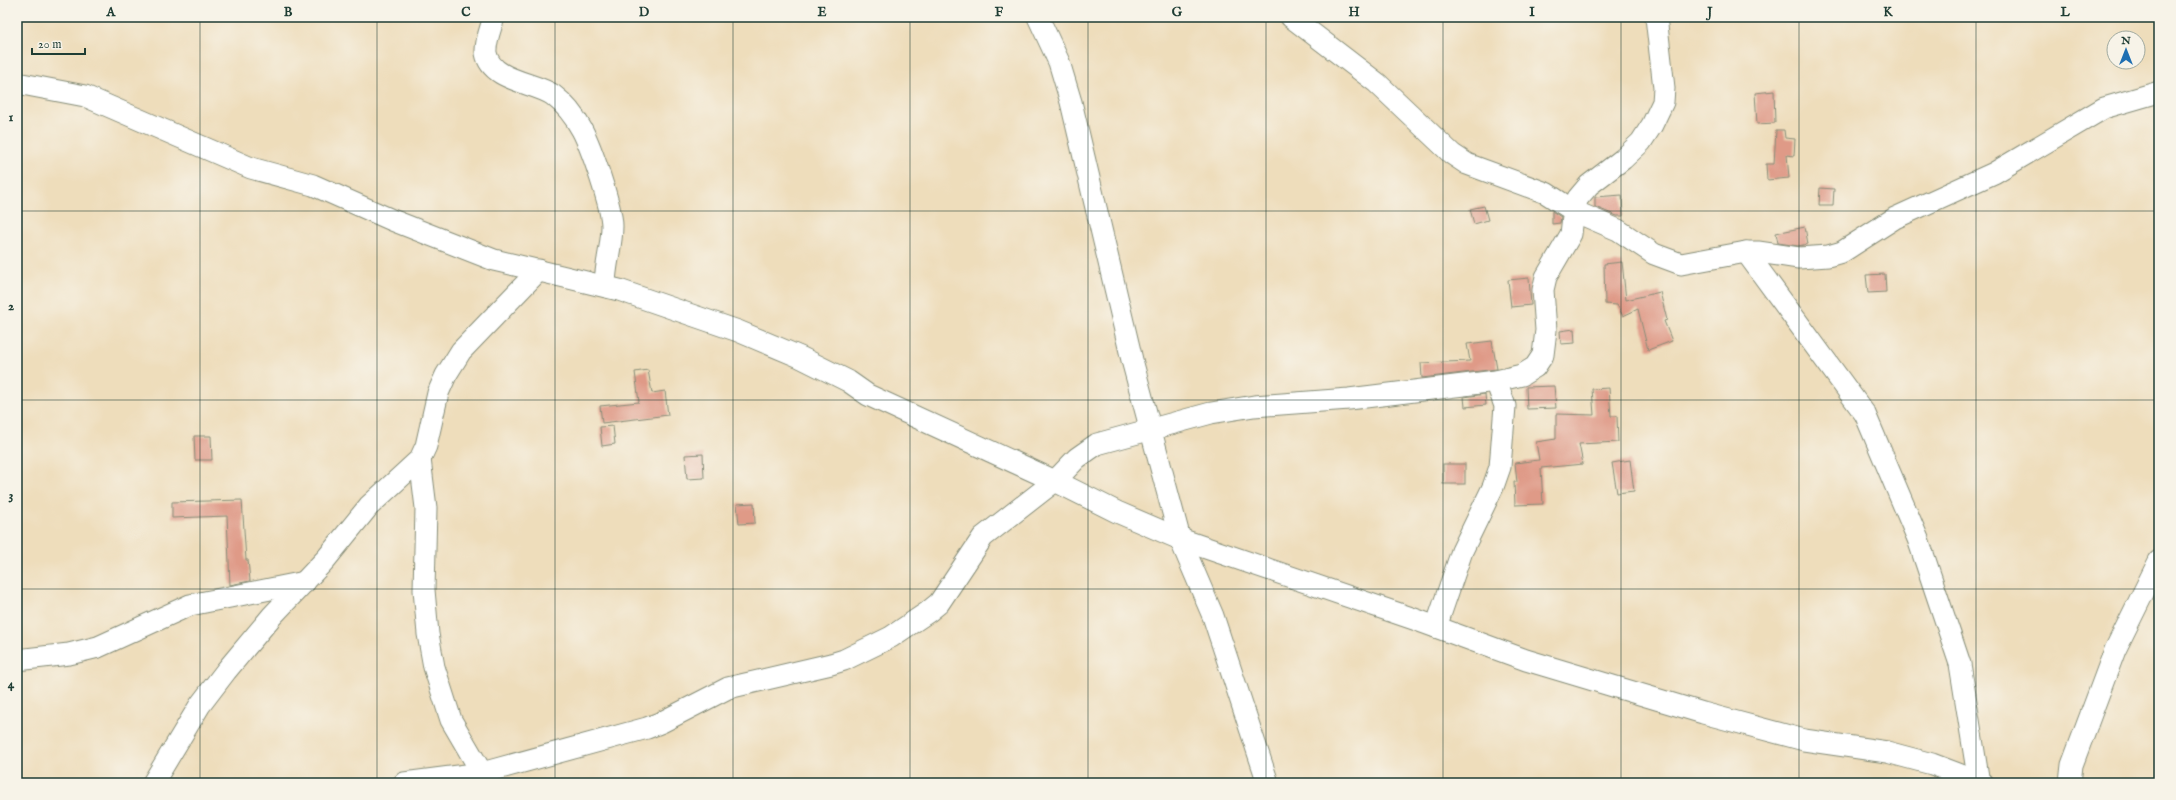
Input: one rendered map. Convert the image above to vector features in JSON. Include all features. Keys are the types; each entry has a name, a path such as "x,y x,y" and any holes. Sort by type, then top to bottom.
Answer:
{"street":[{"path":"494,17 486,42 486,53 490,63 502,74 552,95 571,112 583,131 610,208 612,234 606,261 605,286"},
{"path":"1038,17 1058,62 1071,102 1132,360 1180,539 1214,616 1268,783"},
{"path":"1291,17 1377,83 1452,154 1467,164 1546,193 1574,211 1613,228 1654,254 1681,264 1746,252 1799,258 1828,256 1842,252 1895,218 1994,173 2104,108 2159,92"},
{"path":"404,783 483,778 646,728 662,722 728,688 844,660 891,637 939,603 983,537 1055,481 1077,458 1097,444 1211,413 1254,406 1349,399 1496,380 1522,375 1535,367 1543,355 1546,330 1543,290 1546,277 1571,234 1574,211 1578,198 1589,185 1623,159 1641,142 1652,125 1663,102 1664,88 1656,17"},
{"path":"17,83 71,92 84,96 251,168 313,186 392,220 488,258 605,286 777,346 840,376 868,395 1055,481 1117,512 1180,539 1436,627 1532,662 1703,713 1804,740 1887,752 1932,764 1980,783"},
{"path":"1746,252 1865,414 1918,539 1960,664 1980,783"},
{"path":"153,783 209,694 272,616 326,559 369,506 420,459 430,433 438,393 446,375 461,351 539,270"},
{"path":"1505,406 1522,375"},
{"path":"1436,627 1462,551 1493,487 1500,467 1505,406 1496,380"},
{"path":"420,459 426,508 424,590 428,634 434,667 451,720 483,778"},
{"path":"2070,783 2072,765 2115,650 2159,561"},
{"path":"17,660 69,654 98,647 190,605 305,582"}],"building":[{"path":"1774,91 1775,123 1757,124 1755,93"},
{"path":"1776,130 1784,130 1785,138 1795,139 1794,156 1787,155 1789,178 1767,180 1766,164 1774,164"},
{"path":"1820,188 1834,189 1833,205 1819,205"},
{"path":"1622,195 1623,216 1617,216 1595,207 1595,197"},
{"path":"1484,206 1488,220 1474,224 1470,209"},
{"path":"1552,211 1561,217 1560,223 1552,224"},
{"path":"1805,227 1808,244 1798,246 1778,243 1776,233"},
{"path":"1622,262 1626,300 1660,292 1667,320 1664,321 1672,341 1648,350 1638,309 1623,316 1617,305 1605,304 1604,264"},
{"path":"1885,274 1886,292 1868,293 1866,275"},
{"path":"1529,278 1531,305 1511,307 1508,280"},
{"path":"1574,329 1575,343 1561,344 1560,331"},
{"path":"1492,341 1497,369 1422,378 1421,363 1470,361 1467,344"},
{"path":"648,370 652,393 665,391 668,415 602,423 600,406 639,402 635,372"},
{"path":"1554,386 1556,408 1527,409 1526,387"},
{"path":"1609,388 1611,416 1617,416 1618,442 1579,444 1583,464 1541,468 1543,504 1515,505 1514,482 1517,482 1515,463 1539,460 1536,442 1556,439 1556,414 1594,415 1592,389"},
{"path":"1485,394 1486,405 1465,407 1464,397"},
{"path":"613,426 615,444 602,446 600,427"},
{"path":"194,436 211,436 212,460 195,460"},
{"path":"703,454 704,478 687,479 685,455"},
{"path":"1630,460 1634,491 1617,493 1612,463"},
{"path":"1443,464 1465,464 1465,484 1443,484"},
{"path":"242,500 246,560 248,560 250,581 230,585 227,516 172,518 172,502"},
{"path":"754,503 755,523 739,524 737,504"}]}
